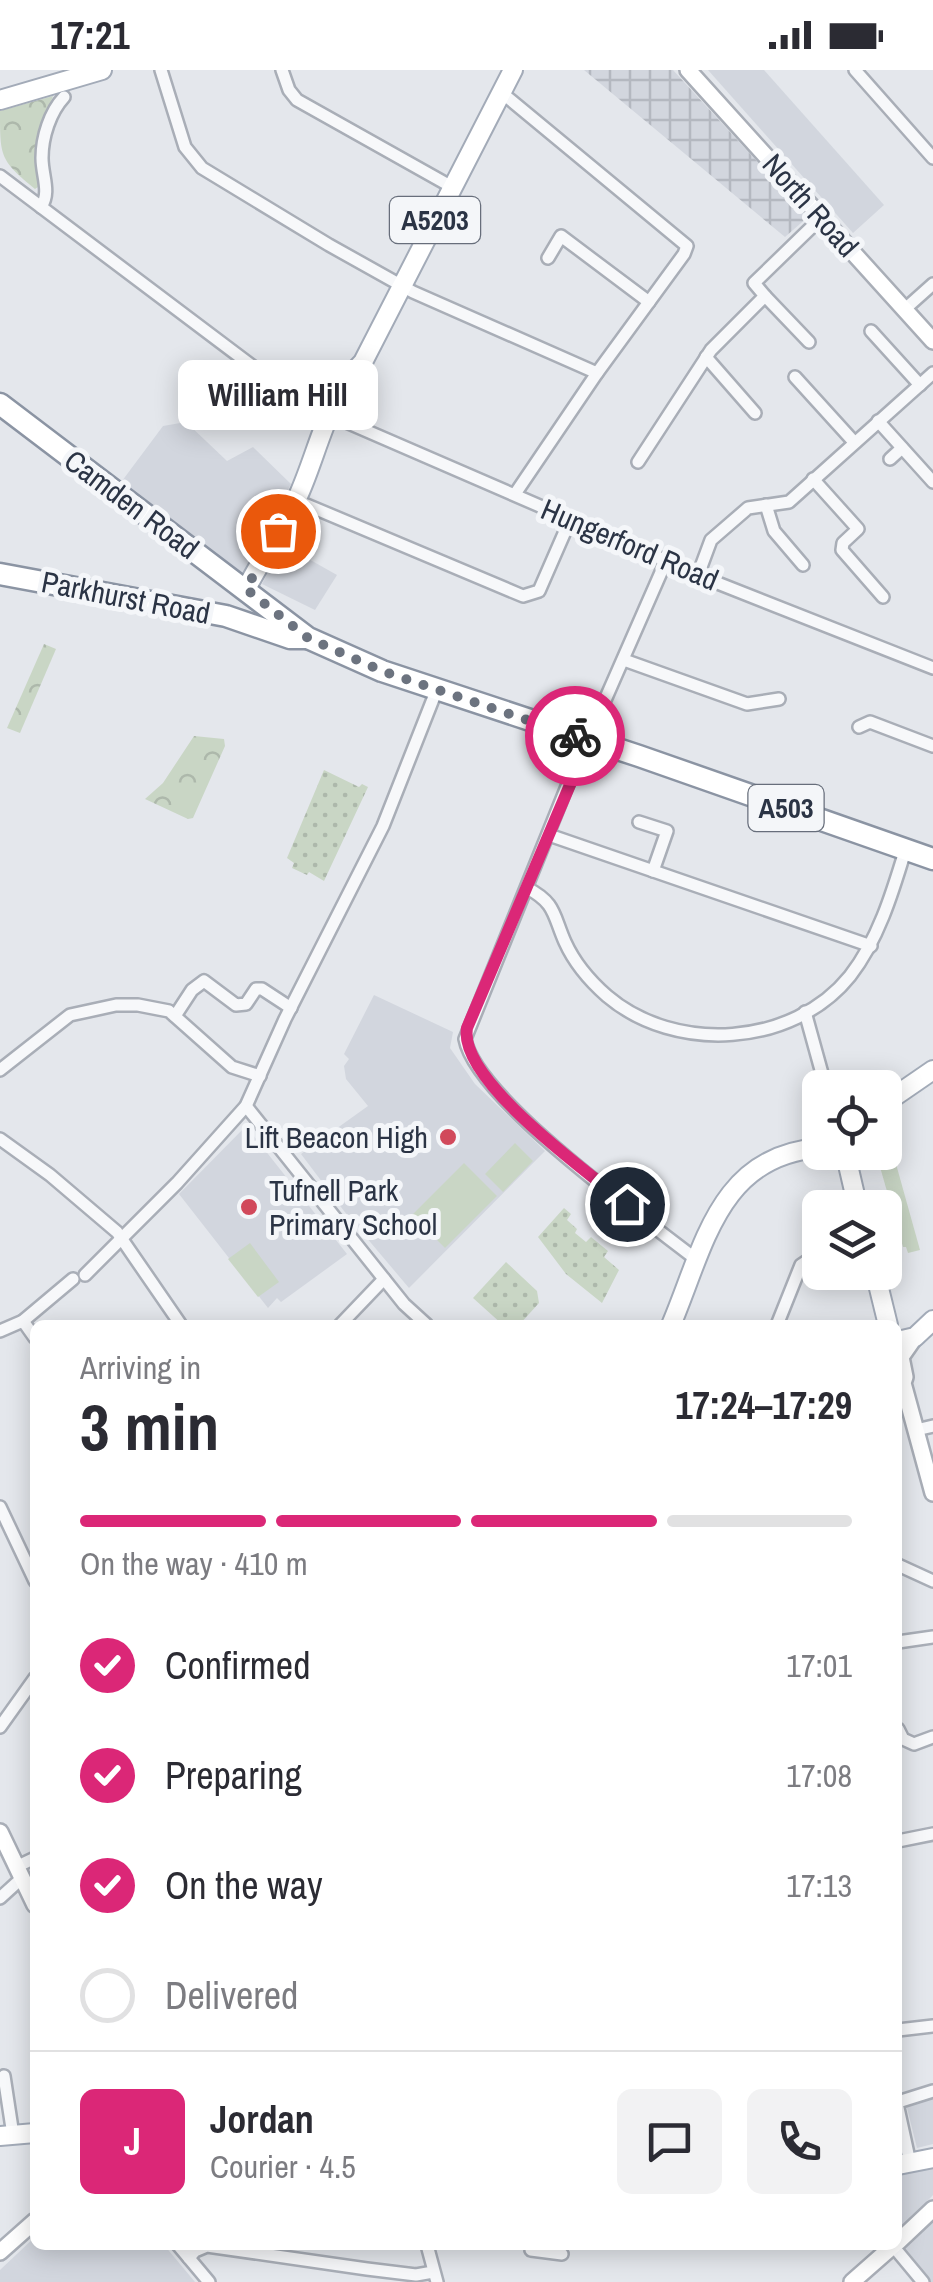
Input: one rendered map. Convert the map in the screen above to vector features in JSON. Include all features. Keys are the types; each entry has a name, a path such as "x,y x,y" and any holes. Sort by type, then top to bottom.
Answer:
{"highway":[{"name":"Camden Road","path":"0,404 308,638 382,671 933,859"},
{"name":"Parkhurst Road","path":"0,574 226,616 290,638 308,638"},
{"path":"226,616 236,611 246,589"}],"main road":[{"path":"0,100 102,70"},
{"name":"A5203","path":"246,589 295,500 315,444 514,70"},
{"path":"902,1091 933,1070"},
{"path":"673,1320 718,1210 740,1180 762,1164 802,1150"},
{"path":"879,1290 887,1320"},
{"path":"906,1339 933,1320"},
{"path":"904,2164 933,2158"}],"street":[{"path":"161,70 185,147 202,168 402,286 597,373"},
{"path":"282,70 297,100 452,188"},
{"name":"North Road","path":"688,70 933,341"},
{"path":"855,70 933,158"},
{"path":"41,207 47,196 43,145 46,130 67,82"},
{"path":"502,92 687,246 515,494"},
{"name":"Hungerford Road","path":"0,176 272,381 319,406 666,561 933,668"},
{"path":"809,342 754,283 822,217"},
{"path":"548,258 561,236 649,302"},
{"path":"905,310 933,284"},
{"path":"638,462 706,357 765,296"},
{"path":"871,331 920,385"},
{"path":"706,357 755,413"},
{"path":"698,574 711,540 748,508 789,502 933,373"},
{"path":"795,376 854,442"},
{"path":"878,421 933,482"},
{"path":"890,460 902,448"},
{"path":"814,479 858,530 842,543 842,550 883,598"},
{"path":"295,500 522,596 539,591 570,520"},
{"path":"766,506 774,531 804,565"},
{"path":"666,561 467,1028 467,1050 484,1077 512,1107 697,1260"},
{"path":"624,660 747,704 779,699"},
{"path":"0,1332 24,1320 122,1238 246,1106 383,826 438,689"},
{"path":"859,728 870,722 933,746"},
{"path":"640,822 667,831 653,871"},
{"path":"548,834 871,946"},
{"path":"527,888 550,902 566,944 608,997 646,1020 688,1034 726,1035 762,1030 806,1012 847,980 871,946 906,851"},
{"path":"174,1016 192,990 204,981 236,1005 246,1004 256,989 262,989 291,1008"},
{"path":"0,1070 70,1015 116,1004 169,1011 232,1067 260,1076"},
{"path":"806,1012 821,1070"},
{"path":"246,1106 384,1280 422,1320"},
{"path":"0,1139 50,1175 122,1238 178,1320"},
{"path":"779,1320 802,1264"},
{"path":"345,1320 384,1280"},
{"path":"24,1320 30,1330"},
{"path":"902,1385 933,1493"},
{"path":"916,1430 933,1426"},
{"path":"0,1507 30,1571"},
{"path":"902,1567 933,1581"},
{"path":"902,1641 933,1637"},
{"path":"0,1727 30,1685"},
{"path":"902,1737 914,1744 933,1737"},
{"path":"0,1832 30,1895"},
{"path":"902,1840 933,1834"},
{"path":"0,1898 30,1862"},
{"path":"902,2030 933,2026"},
{"path":"6,2075 6,2136"},
{"path":"902,2104 933,2092"},
{"path":"902,2236 933,2208"},
{"path":"0,2252 30,2225"},
{"path":"182,2250 209,2282"},
{"path":"189,2258 197,2250"},
{"path":"235,2250 435,2277 427,2250"},
{"path":"531,2250 562,2254"},
{"path":"852,2282 887,2250"},
{"path":"896,2250 923,2282"}],"shaded area":[{"path":"584,70 673,70 808,217 785,237"},
{"path":"708,70 764,70 884,205 853,233"},
{"path":"186,422 227,461 253,447 291,484 243,575 119,485 163,426"},
{"path":"282,544 337,575 315,610 262,584"},
{"name":"Lift Beacon High","path":"374,995 453,1032 450,1048 475,1084 545,1151 409,1288 301,1154 368,1106 346,1079 344,1066 349,1059 344,1054"},
{"name":"Tufnell Park Primary School","path":"246,1126 347,1254 281,1302 277,1298 268,1308 179,1194"},
{"path":"933,2098 933,2144 917,2148 906,2104"},
{"path":"933,2165 933,2195 902,2228 902,2171"},
{"path":"933,2220 933,2282 928,2282 902,2248"},
{"path":"30,2242 30,2250 168,2250 195,2282 0,2282 0,2270"}],"green space":[{"path":"53,96 36,142 35,189 4,156 0,111"},
{"path":"44,644 56,649 20,733 7,728"},
{"path":"194,736 224,739 225,746 193,818 188,819 145,799 163,783"},
{"path":"324,770 359,787 368,787 324,881 292,868 294,863 287,858"},
{"path":"515,1143 533,1161 503,1192 485,1174"},
{"path":"464,1163 497,1196 445,1248 412,1215"},
{"path":"881,1170 898,1170 920,1250 908,1253 903,1247 902,1190 887,1190"},
{"path":"564,1208 571,1214 567,1220 577,1229 575,1233 586,1242 591,1237 608,1251 604,1257 619,1270 602,1303 566,1274 538,1237"},
{"path":"250,1243 279,1282 258,1297 228,1259"},
{"path":"506,1262 537,1291 539,1303 524,1320 497,1320 473,1298"}],"way so far":[{"path":"278,531 246,589 308,638 382,671 575,736"}],"place":[{"name":"William Hill","path":"278,531"},
{"name":"Lift Beacon High","path":"448,1137"},
{"name":"Tufnell Park Primary School","path":"249,1207"}],"route":[{"path":"575,736 589,740 467,1028 466,1042 484,1077 512,1107 627,1204"}]}
